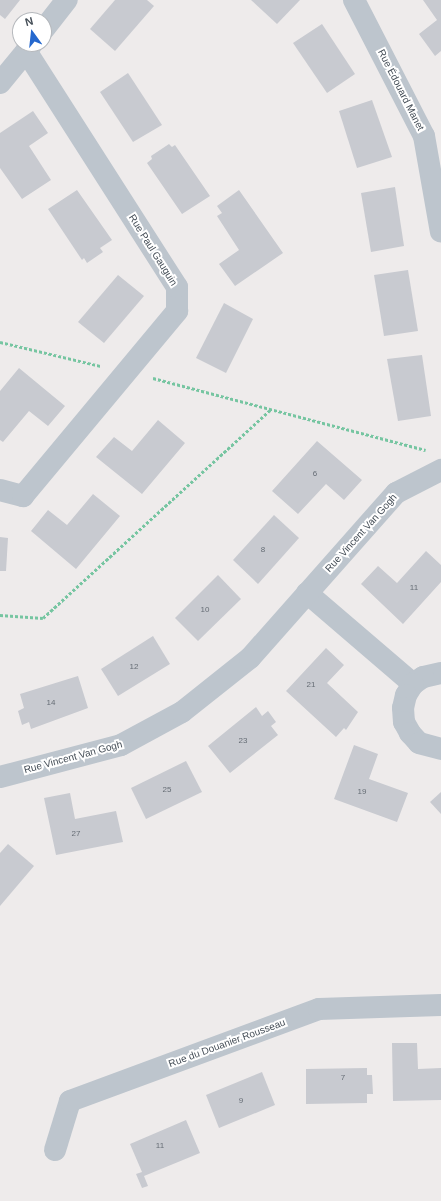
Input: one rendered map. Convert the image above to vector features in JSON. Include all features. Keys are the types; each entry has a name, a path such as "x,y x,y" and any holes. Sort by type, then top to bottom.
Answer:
{"street":[{"path":"52,19 67,0"},
{"name":"Rue Édouard Manet","path":"354,0 424,136 441,232"},
{"name":"Rue Paul Gauguin","path":"0,83 26,52"},
{"name":"Rue Paul Gauguin","path":"0,490 23,496 177,311 177,287 31,52"},
{"name":"Rue Vincent Van Gogh","path":"0,776 120,745 182,712 250,658 396,493 436,461"},
{"path":"307,593 413,684"},
{"path":"441,673 423,677 413,684 406,695 402,708 404,722 410,733 419,743 441,749"},
{"name":"Rue du Douanier Rousseau","path":"55,1150 70,1101 319,1009 441,1005"}],"path":[{"path":"0,342 127,372 270,409 436,461"},
{"path":"0,615 43,618 270,409"}],"building":[{"path":"0,0 20,0 5,19 0,15"},
{"path":"115,0 147,0 154,6 115,51 90,29"},
{"path":"251,0 300,0 277,24"},
{"path":"423,0 441,0 441,51 435,56 419,34 437,20"},
{"path":"322,24 355,74 327,93 293,43"},
{"path":"128,73 162,125 133,142 100,92"},
{"path":"372,100 392,157 357,168 339,111"},
{"path":"33,111 48,133 29,146 51,180 22,199 0,168 0,133"},
{"path":"169,144 172,147 175,145 210,196 182,214 147,163 152,159 151,156"},
{"path":"395,187 404,246 371,252 361,193"},
{"path":"77,190 112,240 100,248 103,252 87,263 84,258 82,260 48,209"},
{"path":"239,190 283,253 235,286 219,264 239,250 217,216 222,213 217,206"},
{"path":"408,270 418,331 384,336 374,275"},
{"path":"118,275 144,296 104,343 78,322"},
{"path":"224,303 253,319 226,373 196,358"},
{"path":"422,355 431,416 398,421 387,359"},
{"path":"19,368 65,406 48,426 29,411 3,442 0,440 0,391"},
{"path":"158,420 185,443 142,494 96,457 114,437 132,451"},
{"path":"317,441 362,480 344,500 326,484 298,514 272,491"},
{"path":"93,494 120,516 76,569 31,531 48,510 67,525"},
{"path":"274,515 299,538 258,584 233,560"},
{"path":"0,537 8,538 6,571 0,571"},
{"path":"426,551 441,565 441,582 403,624 361,584 378,566 397,583"},
{"path":"218,575 241,599 198,641 175,618"},
{"path":"153,636 170,664 118,696 101,669"},
{"path":"326,648 344,665 327,683 358,712 346,730 344,728 336,737 286,691"},
{"path":"78,676 88,708 31,729 29,722 22,725 18,711 24,708 20,694"},
{"path":"256,707 262,716 268,711 276,722 271,726 278,735 230,773 208,746"},
{"path":"354,745 378,754 369,779 408,793 397,822 334,799"},
{"path":"186,761 202,792 146,819 131,788"},
{"path":"441,792 441,814 430,802"},
{"path":"70,793 75,819 116,811 123,842 56,855 44,798"},
{"path":"8,844 34,866 0,906 0,853"},
{"path":"392,1043 417,1043 418,1069 441,1068 441,1100 393,1101"},
{"path":"367,1068 367,1075 372,1075 373,1094 367,1094 367,1103 306,1104 306,1069"},
{"path":"262,1072 275,1105 219,1128 206,1095"},
{"path":"186,1120 200,1153 144,1176 148,1186 142,1188 136,1174 142,1172 130,1144"}]}
